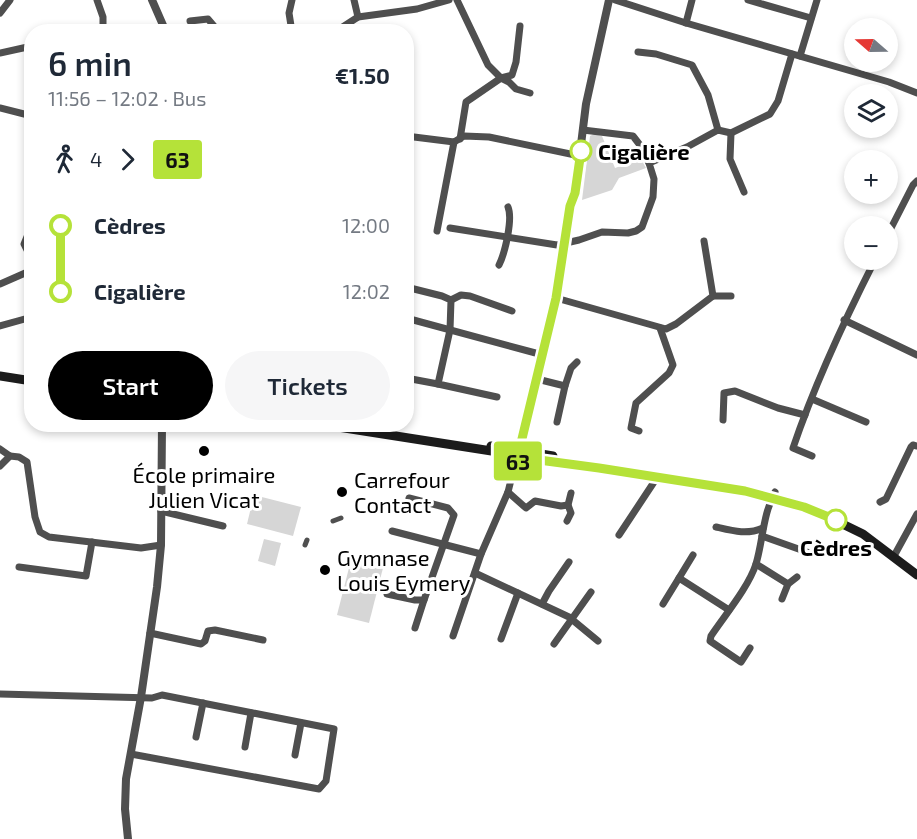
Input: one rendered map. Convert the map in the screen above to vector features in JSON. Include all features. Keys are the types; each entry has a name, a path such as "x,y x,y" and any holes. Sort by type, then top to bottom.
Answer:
{"main road":[{"path":"0,376 24,380"},
{"path":"366,432 774,495"},
{"path":"518,454 540,454 652,470 806,502 865,529 917,568"},
{"path":"895,553 917,575"}],"street":[{"path":"0,13 10,0"},
{"path":"97,0 103,24"},
{"path":"153,0 163,24"},
{"path":"291,24 289,13 292,0"},
{"path":"354,0 358,17"},
{"path":"347,24 358,17 417,9 449,0"},
{"path":"457,0 488,65 516,89 530,93"},
{"path":"453,636 481,554 508,492 543,355 556,298 591,75 609,0"},
{"path":"615,0 889,82 917,93"},
{"path":"686,23 692,0"},
{"path":"748,0 811,18"},
{"path":"649,163 687,147 718,130 731,133 770,114 775,109 817,0"},
{"path":"190,21 208,19 212,24"},
{"path":"437,231 466,102 501,78 512,75 516,62 520,26"},
{"path":"0,53 24,48"},
{"path":"638,52 656,54 692,65 708,95 718,130"},
{"path":"0,108 24,115"},
{"path":"450,228 506,238 565,244 602,232 628,233 642,227 653,197 654,180 643,149 633,136 584,130"},
{"path":"731,133 730,159 744,192"},
{"path":"414,137 457,141 464,136 489,137 580,156"},
{"path":"897,216 917,181"},
{"path":"499,265 506,238 510,212 508,207"},
{"path":"704,241 713,296"},
{"path":"812,456 793,448 844,320 870,270"},
{"path":"0,284 24,274"},
{"path":"414,289 451,300"},
{"path":"451,300 460,295 470,296 512,311"},
{"path":"556,298 666,328 676,324 713,296 730,296"},
{"path":"438,384 450,330 451,300"},
{"path":"0,326 24,319"},
{"path":"414,320 543,355"},
{"path":"844,320 917,355"},
{"path":"639,431 632,428 636,403 669,373 673,365 660,328"},
{"path":"557,422 571,368 577,362"},
{"path":"537,379 565,386"},
{"path":"414,380 497,397"},
{"path":"723,420 724,393 735,391 778,408 805,415"},
{"path":"812,399 866,422"},
{"path":"128,839 125,795 141,697 161,545 164,432"},
{"path":"880,502 886,499 911,447 917,446"},
{"path":"0,449 10,456 27,462 35,517 40,532 49,537 141,548 161,545"},
{"path":"0,466 10,456"},
{"path":"619,535 658,477"},
{"path":"508,492 526,508 536,501 561,506 568,505"},
{"path":"567,521 571,513 568,505 571,493"},
{"path":"750,648 741,662 710,641 711,636 751,576 774,495"},
{"path":"409,498 448,508 454,515 415,628"},
{"path":"161,511 223,526"},
{"path":"895,553 917,514"},
{"path":"333,521 340,518"},
{"path":"716,527 742,532 762,532 807,552"},
{"path":"392,531 481,554"},
{"path":"19,567 86,576 92,542"},
{"path":"663,604 693,555"},
{"path":"542,604 569,562"},
{"path":"756,564 788,584"},
{"path":"475,573 572,619 598,641"},
{"path":"782,599 788,584 797,577"},
{"path":"680,578 729,610"},
{"path":"554,644 591,591"},
{"path":"501,639 518,592"},
{"path":"387,594 424,600"},
{"path":"150,633 201,644 205,641 208,631 214,630 263,640"},
{"path":"0,694 152,698 162,695 334,729 326,781 319,789 131,754"},
{"path":"196,737 203,703"},
{"path":"245,747 251,713"},
{"path":"295,755 301,723"}],"shaded area":[{"path":"594,134 602,136 615,168 641,159 646,168 619,178 612,190 582,200 590,136"},
{"path":"254,495 301,507 293,536 247,524"},
{"path":"264,539 281,543 275,566 258,561"},
{"path":"352,556 384,564 369,623 337,615"}],"bus line":[{"name":"63","path":"581,151 556,298 520,447 515,448 512,452 514,459 599,468 745,491 804,507 836,520"}],"place":[{"name":"Cigalière","path":"581,151"},
{"name":"École primaire Julien Vicat","path":"204,451"},
{"name":"Carrefour Contact","path":"342,492"},
{"name":"Cèdres","path":"836,520"},
{"name":"Gymnase Louis Eymery","path":"325,570"}]}
